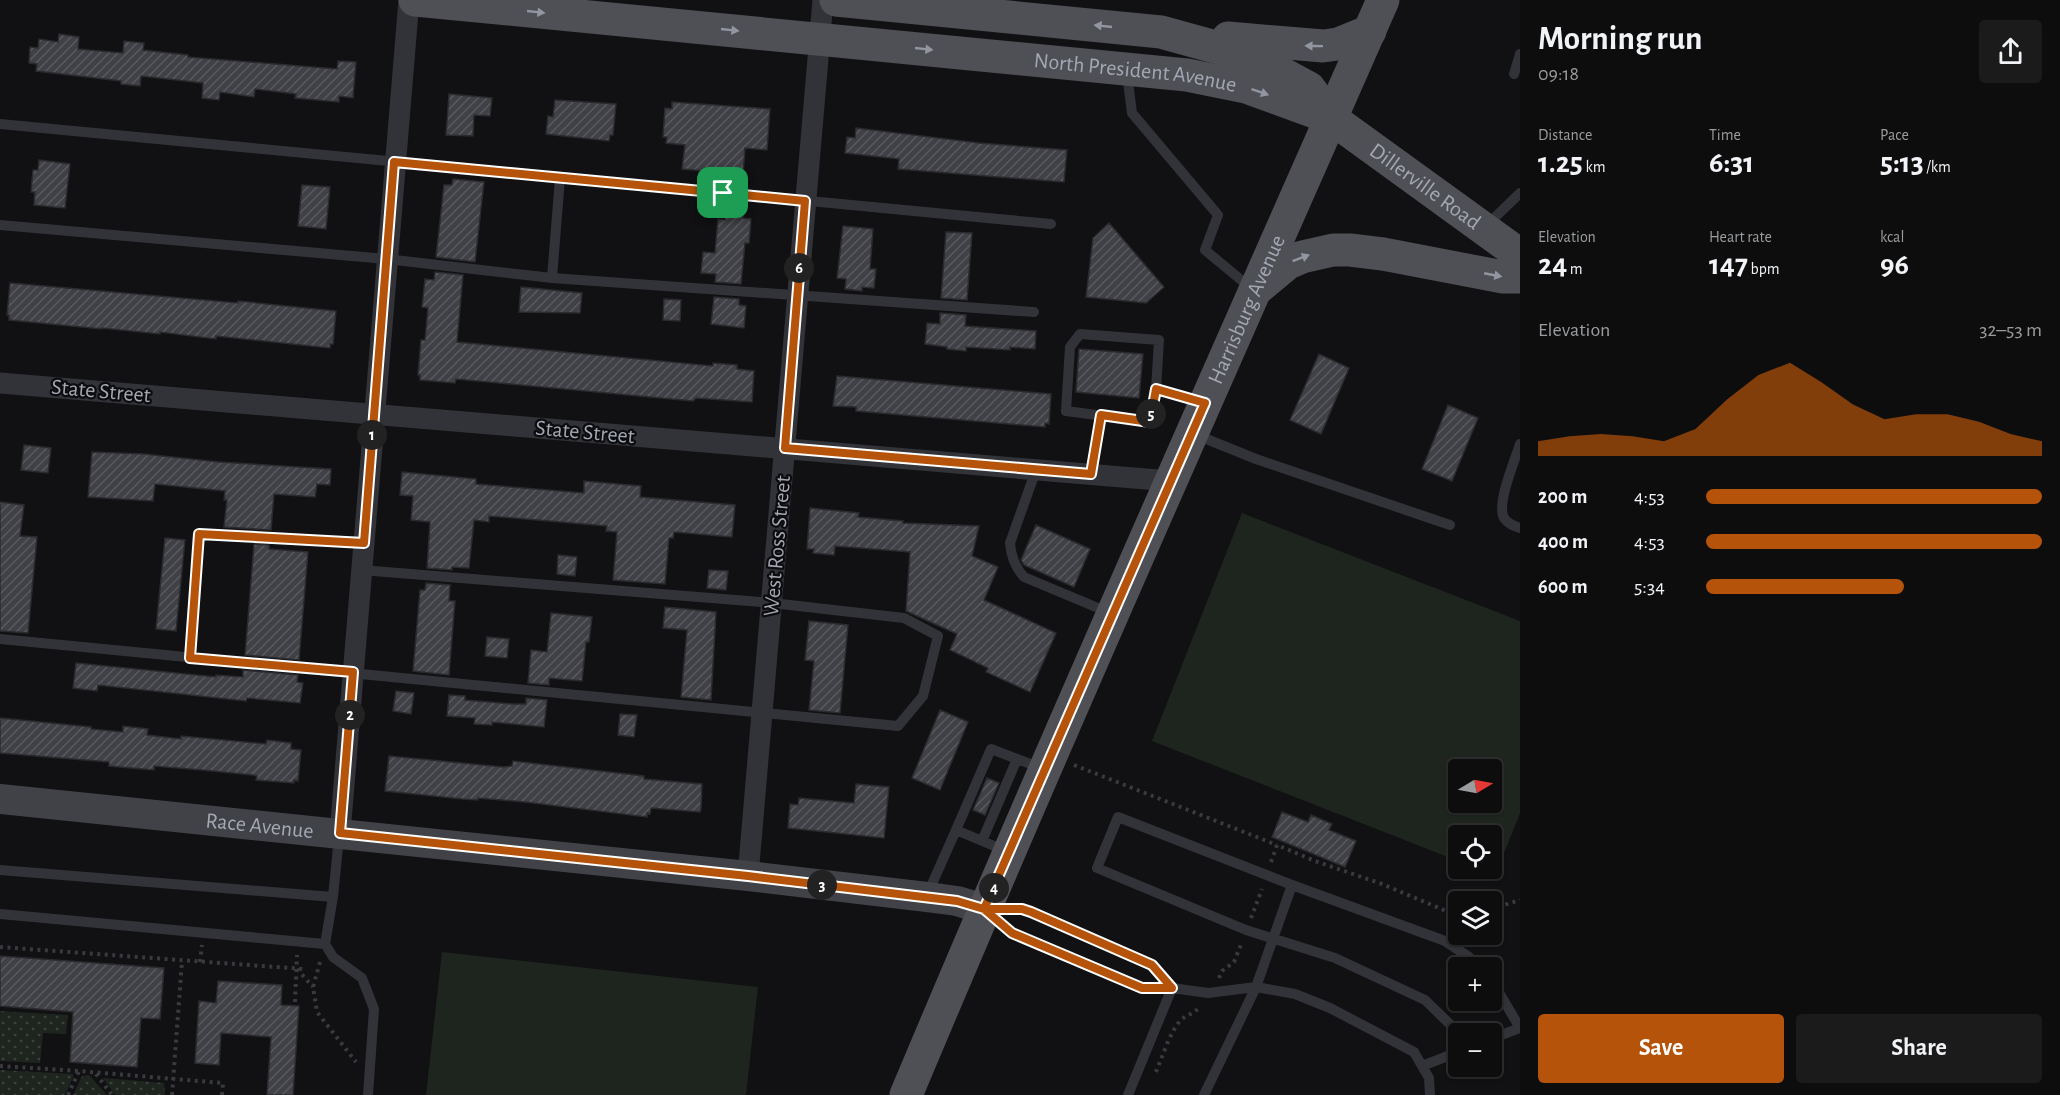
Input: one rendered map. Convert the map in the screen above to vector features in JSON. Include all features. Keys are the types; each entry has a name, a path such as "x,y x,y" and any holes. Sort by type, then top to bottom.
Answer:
{"main road":[{"name":"North President Avenue","path":"415,0 1127,68 1216,79 1246,87 1331,118"},
{"name":"North President Avenue","path":"836,0 1161,32 1226,50 1274,69 1309,88 1331,118"},
{"name":"Harrisburg Avenue","path":"906,1095 984,909 996,847 1112,614 1383,0"},
{"path":"1161,32 1323,46 1338,44 1370,31"},
{"name":"Dillerville Road","path":"1331,118 1520,255"},
{"path":"1254,291 1288,263 1302,257 1333,250 1366,251 1503,277 1520,278"},
{"name":"Race Avenue","path":"0,800 748,876 957,901 984,909"}],"street":[{"path":"340,833 409,0"},
{"name":"West Ross Street","path":"748,876 823,0"},
{"name":"State Street","path":"0,383 1170,481"}],"lane":[{"path":"1514,75 1520,54"},
{"path":"1127,68 1132,112 1218,215 1204,250 1254,291"},
{"path":"0,124 1051,224"},
{"path":"552,278 560,178"},
{"path":"1484,229 1520,193"},
{"path":"0,225 386,259 552,278 1034,312"},
{"path":"1080,334 1159,340 1156,389 1150,422 1066,411 1070,347 1080,334"},
{"path":"1156,389 1205,403"},
{"path":"1091,474 1101,415"},
{"path":"1191,433 1256,459 1450,525"},
{"path":"1520,444 1501,505 1504,518 1512,526 1520,528"},
{"path":"1036,470 1010,543 1010,552 1016,568 1024,578 1112,614"},
{"path":"190,658 199,534 364,543"},
{"path":"0,639 898,726 923,696 938,636 904,618 772,603 361,570"},
{"path":"927,897 991,749 1038,761"},
{"path":"956,830 996,847 995,804 1038,761"},
{"path":"1449,1023 1425,1000 1335,958 1246,930 1098,868 1118,817 1292,885 1445,940 1469,957"},
{"path":"340,833 325,944 333,957 363,978 374,1009 368,1089"},
{"path":"0,870 333,897"},
{"path":"1204,1095 1256,987 1292,885"},
{"path":"984,909 1012,933 1142,988 1172,988 1208,993 1256,987 1295,994 1330,1008 1414,1052 1429,1078 1430,1095"},
{"path":"984,909 1022,909 1031,912 1152,965 1172,988"},
{"path":"0,914 325,944"},
{"path":"1128,1095 1172,988"},
{"path":"1502,998 1520,1028 1502,1035"},
{"path":"1422,1066 1448,1056"}],"path":[{"path":"1038,761 1277,845"},
{"path":"1502,906 1520,900"},
{"path":"325,944 313,987 317,1012 357,1063 368,1089"},
{"path":"0,947 304,969"},
{"path":"172,1095 182,961"},
{"path":"296,968 313,987"},
{"path":"295,1002 296,968"},
{"path":"0,1066 223,1083 222,1095"},
{"path":"68,1095 79,1071"},
{"path":"96,1073 112,1095"}],"shaded area":[{"path":"1242,513 1520,621 1520,813 1502,858 1502,825 1448,825 1448,857 1152,741"},
{"path":"442,952 758,987 746,1095 426,1095"},
{"path":"0,1011 68,1015 66,1034 43,1033 40,1063 0,1061"},
{"path":"0,1070 73,1074 73,1077 65,1095 0,1095"},
{"path":"89,1075 107,1095 73,1095 82,1076"},
{"path":"103,1078 164,1083 165,1095 115,1095"}],"building":[{"path":"59,34 79,37 78,49 123,53 124,41 144,43 143,50 188,55 188,57 337,69 338,61 356,62 353,98 339,96 339,102 295,98 296,94 255,89 254,97 220,92 219,100 202,98 203,83 141,76 140,86 121,84 121,81 36,71 37,64 29,63 30,47 38,48 39,39 58,42"},
{"path":"449,94 492,98 490,116 474,115 473,136 446,135"},
{"path":"555,100 616,104 613,135 610,135 609,141 546,134 548,116 553,117"},
{"path":"672,102 770,109 767,150 745,148 743,174 682,169 685,145 666,143 667,137 663,137 665,108 672,109"},
{"path":"856,128 979,143 1067,150 1064,182 898,169 899,159 845,153 847,137 855,138"},
{"path":"39,160 70,164 65,208 34,205 35,192 31,192 33,170 38,170"},
{"path":"453,179 484,182 475,262 436,257 444,185 452,185"},
{"path":"302,185 330,187 326,229 298,226"},
{"path":"726,205 744,207 743,218 751,219 749,243 745,243 741,284 715,282 716,274 701,273 703,252 715,253 718,219 725,220"},
{"path":"1109,223 1164,287 1146,303 1086,297 1093,238"},
{"path":"843,226 873,229 870,269 876,269 874,288 862,287 862,291 845,289 846,279 837,278"},
{"path":"946,232 972,233 967,300 941,298"},
{"path":"435,272 463,275 457,342 713,366 713,363 737,365 737,369 754,371 752,402 696,398 693,401 456,379 455,383 420,380 420,375 418,375 421,340 425,340 428,308 422,307 425,279 434,280"},
{"path":"10,283 336,311 333,344 330,344 330,348 216,336 216,339 160,332 160,334 9,320 9,315 7,315"},
{"path":"521,287 582,293 580,313 519,312"},
{"path":"714,297 739,299 739,305 746,306 744,328 711,324"},
{"path":"664,299 681,300 680,321 663,320"},
{"path":"940,313 966,315 965,326 1036,331 1035,349 966,347 966,351 925,344 927,323 940,324"},
{"path":"1079,349 1143,354 1139,398 1076,392"},
{"path":"1319,354 1349,368 1321,434 1290,420"},
{"path":"837,376 1051,394 1049,424 1045,423 1045,427 856,411 856,407 833,406"},
{"path":"1448,405 1478,418 1452,481 1422,469"},
{"path":"24,445 51,448 48,473 21,470"},
{"path":"92,452 331,469 330,485 317,484 315,497 274,494 271,530 224,527 227,500 224,500 225,491 155,484 153,501 88,497"},
{"path":"402,472 476,479 476,484 584,493 584,481 641,486 640,497 735,505 732,537 674,532 673,538 669,538 665,584 613,580 617,532 606,531 607,526 489,516 489,522 474,520 469,568 452,567 452,570 427,568 430,522 411,520 413,496 400,495"},
{"path":"0,502 24,505 20,536 37,537 28,633 0,631"},
{"path":"810,508 859,513 858,517 903,521 903,523 979,526 972,556 998,567 984,600 1056,633 1030,692 986,672 988,668 950,650 957,634 906,611 910,552 835,546 834,555 813,553 814,549 807,549"},
{"path":"1036,525 1090,549 1074,587 1024,565 1021,560"},
{"path":"165,538 185,540 176,631 156,629"},
{"path":"254,544 269,545 269,549 308,552 299,660 245,655"},
{"path":"558,555 577,557 575,576 557,574"},
{"path":"709,570 728,571 726,590 707,588"},
{"path":"426,583 450,585 449,601 455,601 449,675 413,671 420,590 425,590"},
{"path":"665,607 716,612 711,700 681,697 687,630 663,628"},
{"path":"551,613 592,617 589,642 586,642 582,681 549,678 549,685 528,683 531,650 547,652"},
{"path":"809,621 848,625 840,713 809,710 814,661 805,660"},
{"path":"487,637 509,639 507,658 485,656"},
{"path":"76,663 216,677 216,675 243,677 243,670 298,675 297,682 303,683 300,703 247,698 246,701 98,685 97,691 73,688"},
{"path":"396,691 414,693 411,714 393,711"},
{"path":"449,695 465,696 465,700 512,704 526,704 526,698 547,700 544,727 492,722 492,725 474,724 475,718 447,716"},
{"path":"940,710 968,722 940,790 912,778"},
{"path":"620,714 637,715 634,737 618,735"},
{"path":"0,718 123,732 123,726 148,729 147,735 181,739 181,736 266,744 267,740 291,743 291,749 301,750 298,781 294,780 294,783 256,780 257,776 253,775 154,766 154,770 109,766 109,762 0,753"},
{"path":"389,756 503,767 512,766 513,761 644,776 644,779 702,784 701,809 700,812 651,808 647,817 525,802 463,799 385,791"},
{"path":"987,778 999,783 985,815 973,810"},
{"path":"856,784 889,787 884,838 788,828 790,804 798,805 799,798 854,803"},
{"path":"1282,812 1308,822 1311,815 1332,824 1329,830 1356,841 1345,867 1272,837"},
{"path":"0,956 164,968 160,1019 141,1018 137,1067 70,1062 73,1012 0,1006"},
{"path":"218,981 282,985 281,1005 299,1006 293,1095 267,1095 271,1037 221,1033 219,1065 195,1063 199,1001 216,1003"}],"route":[{"path":"723,193 394,162 364,543 199,534 190,658 353,672 340,833 748,876 957,901 984,909 1012,933 1142,988 1172,988 1152,965 1031,912 1022,909 984,909 1205,403 1156,389 1150,422 1101,415 1091,474 785,448 805,201 723,193"}]}
